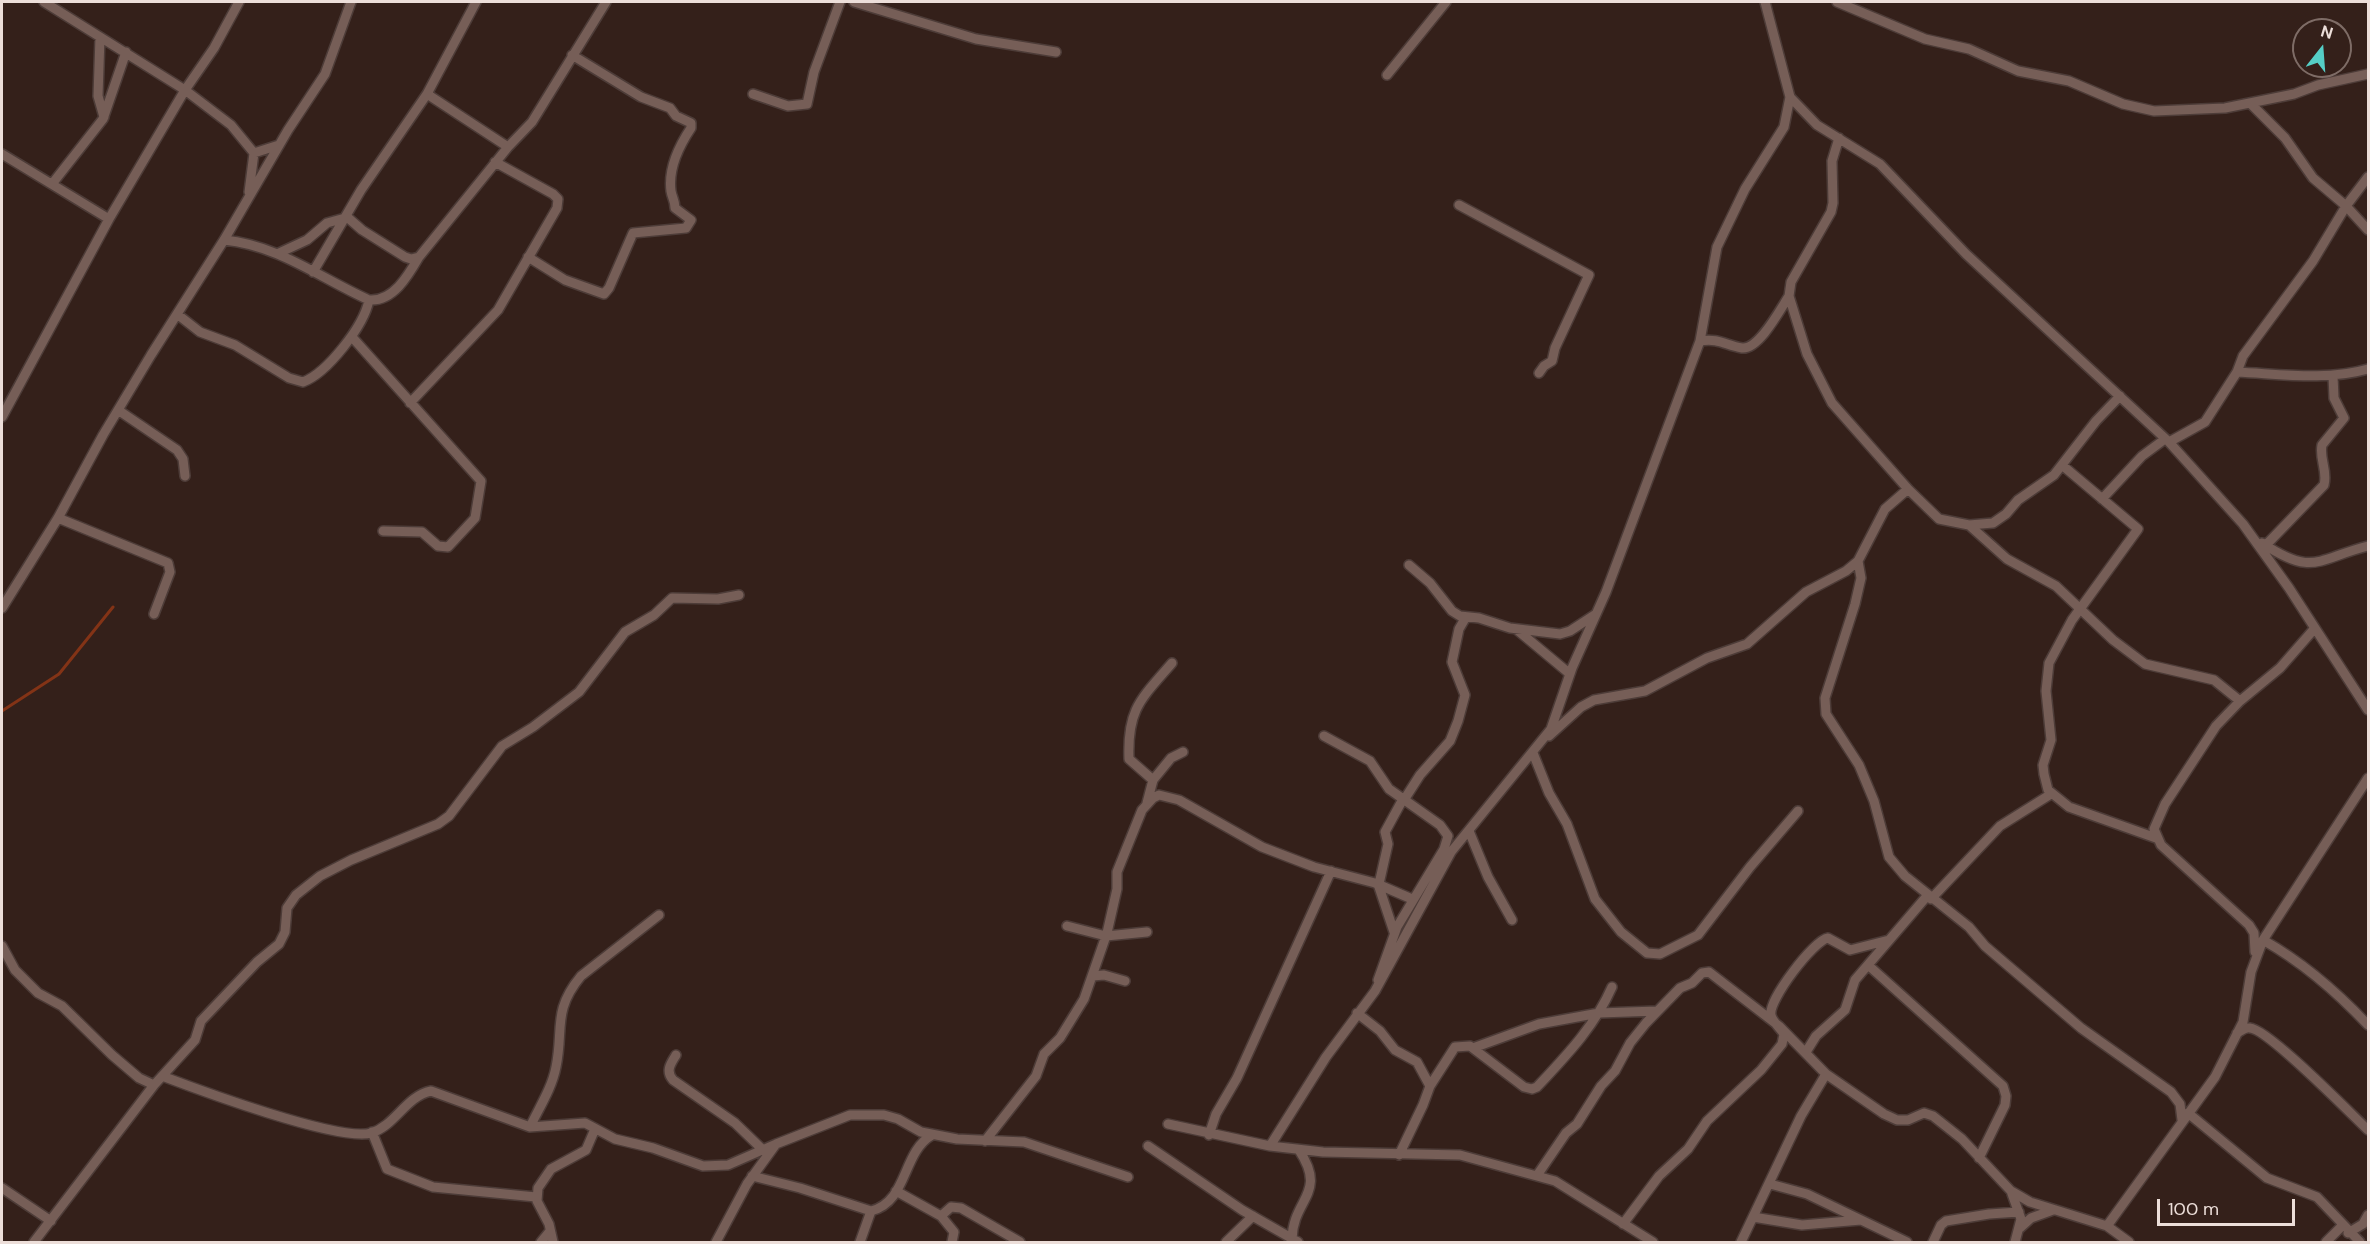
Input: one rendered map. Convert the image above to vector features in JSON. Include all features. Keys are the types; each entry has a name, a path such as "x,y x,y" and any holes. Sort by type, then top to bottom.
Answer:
{"street":[{"path":"44,2 185,90 231,125 254,153 248,199"},
{"path":"2,417 109,219 185,90 214,48 239,2"},
{"path":"2,608 58,518 118,410 224,240 279,145 325,74 351,2"},
{"path":"313,272 346,217 427,94 476,2"},
{"path":"224,240 245,242 279,253 369,300 379,301 392,293 495,162 539,112 606,2"},
{"path":"753,94 788,106 801,107 807,104 817,62 840,2"},
{"path":"854,2 976,39 1056,52"},
{"path":"1387,75 1446,2"},
{"path":"1545,739 1596,613 1700,340 1717,247 1745,189 1784,127 1790,98 1765,2"},
{"path":"1837,2 1925,39 1980,53 2018,71 2079,84 2136,108 2154,111 2225,108 2368,74"},
{"path":"100,37 98,96 104,117"},
{"path":"52,184 104,117 126,52"},
{"path":"528,256 565,280 604,294 609,288 633,233 686,228 691,220 675,208 676,200 670,189 672,168 691,128 691,123 676,116 670,108 641,97 572,55"},
{"path":"427,94 508,147"},
{"path":"1790,98 1817,125 1880,164 1965,254 2167,441 2250,535 2315,628 2368,710"},
{"path":"2250,103 2285,138 2313,178 2346,206 2368,230"},
{"path":"1700,340 1716,339 1742,348 1752,346 1765,333 1789,296 1791,282 1831,212 1833,203 1832,161 1839,138"},
{"path":"254,153 279,145"},
{"path":"2,154 109,219"},
{"path":"410,403 498,310 553,215 558,199 539,184 495,162"},
{"path":"2102,499 2142,456 2205,422 2237,372 2243,356 2313,261 2346,206 2368,177"},
{"path":"1459,205 1589,275 1555,348 1552,361 1539,373"},
{"path":"279,253 302,243 327,223 346,217"},
{"path":"346,217 405,257 411,259 419,257"},
{"path":"1789,296 1807,354 1832,404 1908,489 1939,519 1970,525 1993,523 2006,514 2018,500 2047,481 2120,396"},
{"path":"177,314 200,332 235,345 298,382 309,380 352,338 366,314 369,300"},
{"path":"352,338 479,477 482,484 477,510 471,523 448,547 438,546 422,532 383,531"},
{"path":"2237,372 2333,376 2368,369"},
{"path":"2266,545 2324,485 2326,475 2322,464 2322,445 2344,418 2334,398 2333,376"},
{"path":"118,410 177,450 183,459 185,476"},
{"path":"2062,465 2138,529 2081,607 2049,663 2046,691 2051,740 2043,765 2051,794 2087,816 2156,838 2249,925 2254,933 2254,957 2245,1014 2237,1033 2206,1092 2185,1116 2107,1226"},
{"path":"1270,1146 1326,1057 1375,991 1451,852 1545,739 1581,707 1594,700 1646,691 1707,658 1756,639 1806,592 1846,571 1858,561 1885,509 1908,489"},
{"path":"58,518 169,564 170,572 154,614"},
{"path":"1970,525 2007,559 2056,586 2081,607 2113,640 2145,664 2214,680 2240,700"},
{"path":"2250,535 2295,561 2307,564 2318,563 2368,546"},
{"path":"1858,561 1861,578 1825,698 1825,710 1859,765 1874,801 1889,857 1905,876 1929,898 1969,927 1985,946 2081,1028 2171,1092 2185,1116 2267,1178 2317,1197 2345,1229 2360,1242"},
{"path":"1409,565 1430,583 1452,611 1466,617 1479,618 1516,629 1560,634 1570,631 1596,613"},
{"path":"37,1241 154,1085 195,1040 201,1021 257,962 279,944 285,932 288,906 304,887 351,860 438,824 449,816 502,746 533,727 579,692 607,658 619,637 654,615 668,601 674,598 692,600 740,595"},
{"path":"1394,932 1378,884 1388,844 1384,832 1420,775 1450,741 1458,721 1465,695 1452,662 1459,629 1466,617"},
{"path":"2156,838 2154,829 2165,804 2216,726 2240,700 2280,668 2315,628"},
{"path":"1516,629 1570,674"},
{"path":"1153,780 1129,759 1131,719 1136,707 1172,663"},
{"path":"1324,736 1370,761 1389,789 1440,825 1448,836 1444,849 1394,932 1375,991"},
{"path":"1147,805 1153,780 1171,758 1183,752"},
{"path":"1533,753 1549,793 1567,824 1595,899 1621,932 1647,953 1660,954 1698,934 1750,867 1798,811"},
{"path":"2254,957 2368,778"},
{"path":"1806,1052 1816,1036 1845,1010 1855,980 1889,940 2000,826 2051,794"},
{"path":"985,1141 1036,1076 1044,1054 1060,1038 1084,999 1106,936 1117,889 1117,872 1142,810 1159,795 1173,798 1262,847 1331,871 1378,884 1412,899"},
{"path":"1469,831 1488,877 1512,920"},
{"path":"1209,1135 1216,1114 1237,1078 1331,871"},
{"path":"530,1127 553,1079 560,1014 575,984 660,915"},
{"path":"1067,926 1106,936 1147,932"},
{"path":"1889,940 1850,950 1828,938 1820,940 1798,967 1772,1006 1771,1017 1826,1074 1891,1118 1908,1120 1924,1113 1933,1116 1962,1139 2011,1191 2030,1202 2107,1226 2129,1242"},
{"path":"2263,940 2304,964 2336,990 2368,1025"},
{"path":"2,946 15,970 33,989 47,1000 62,1006 135,1075 154,1085"},
{"path":"1868,965 2002,1086 2006,1096 2005,1105 1979,1158"},
{"path":"1538,1174 1566,1133 1577,1124 1601,1086 1615,1071 1630,1043 1657,1011 1680,988 1709,972 1779,1026 1784,1034 1782,1044 1749,1083 1707,1121 1688,1149 1659,1176 1623,1224"},
{"path":"1093,976 1104,975 1125,981"},
{"path":"1473,1048 1524,1087 1532,1089 1553,1070 1599,1013 1612,987"},
{"path":"1399,1155 1430,1086 1455,1047 1473,1048 1539,1024 1599,1013 1657,1011"},
{"path":"1357,1013 1380,1031 1395,1050 1417,1062 1430,1086"},
{"path":"2237,1033 2250,1028 2268,1039 2295,1061 2368,1130"},
{"path":"676,1055 669,1066 670,1077 735,1123 763,1149"},
{"path":"1741,1242 1801,1116 1826,1074"},
{"path":"162,1076 252,1107 341,1133 372,1132 417,1095 431,1091 530,1127 581,1123 615,1139 645,1145 703,1166 728,1165 850,1115 861,1114 898,1119 921,1132 932,1135 985,1141 1024,1142 1073,1160 1102,1166 1128,1177"},
{"path":"1168,1124 1209,1135 1299,1150 1399,1155 1460,1155 1538,1174 1561,1185 1653,1242"},
{"path":"553,1242 536,1197 544,1175 586,1150 595,1129"},
{"path":"372,1132 387,1169 412,1181 433,1187 536,1197"},
{"path":"752,1176 800,1188 871,1211 884,1205 896,1191 906,1175 913,1155 921,1143 932,1135"},
{"path":"716,1242 752,1176 776,1144"},
{"path":"1148,1146 1295,1241"},
{"path":"1295,1241 1293,1219 1308,1198 1311,1186 1311,1172 1299,1150"},
{"path":"1770,1185 1807,1194 1907,1242"},
{"path":"2,1188 51,1221"},
{"path":"896,1191 941,1216 954,1232 952,1242"},
{"path":"2011,1191 2019,1212 2020,1228 2015,1242"},
{"path":"941,1216 951,1208 961,1208 1020,1242"},
{"path":"2020,1228 2031,1218 2053,1210"},
{"path":"860,1242 871,1211"},
{"path":"1933,1242 1941,1225 1946,1221 2019,1212"},
{"path":"2326,1242 2345,1229 2362,1224 2368,1215"},
{"path":"1226,1242 1253,1216"},
{"path":"1753,1217 1802,1225 1861,1220"},
{"path":"541,1242 550,1231"}],"waterway":[{"path":"2,711 59,674 113,607"}]}
